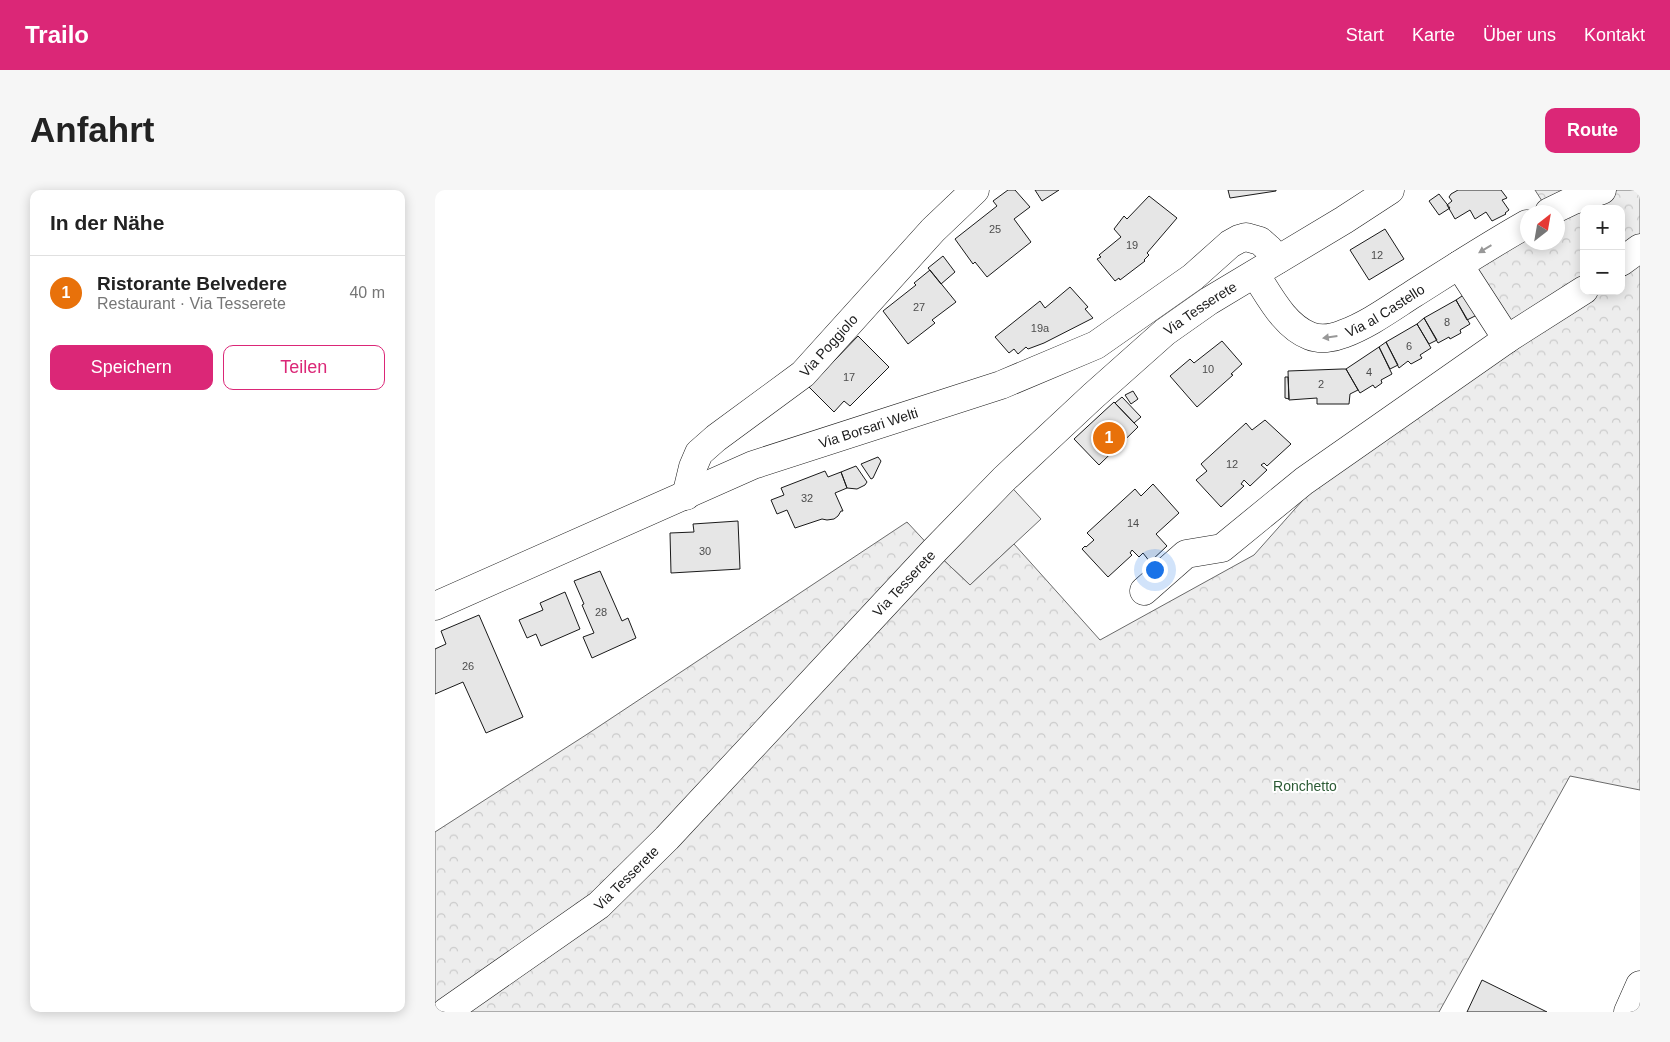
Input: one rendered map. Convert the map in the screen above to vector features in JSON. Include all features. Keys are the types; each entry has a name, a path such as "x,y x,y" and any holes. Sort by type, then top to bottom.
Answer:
{"street":[{"name":"Via Poggiolo","path":"686,496 693,467 699,453 715,438 803,374 933,230 975,190"},
{"name":"Via Tesserete","path":"446,1012 599,905 667,838 1003,479 1165,332 1209,301 1390,190"},
{"path":"1564,205 1602,190"},
{"name":"Via al Castello","path":"1266,267 1285,316 1296,328 1310,336 1325,338 1360,327 1520,228"},
{"name":"Via Borsari Welti","path":"435,606 753,465 1001,385 1095,345 1193,277 1230,244 1239,239 1246,237 1260,241 1266,267"},
{"path":"1625,259 1640,248"},
{"path":"1459,265 1507,339"},
{"path":"1144,591 1186,554 1222,548 1304,481 1507,339 1580,293"},
{"path":"1628,1012 1640,985"}],"shaded area":[{"path":"1004,479 1041,519 970,585 934,551"}],"green space":[{"name":"Ronchetto","path":"1535,190 1640,190 1640,790 1570,776 1439,1012 435,1012 435,832 589,733 907,522 970,585 1014,544 1100,640 1254,555 1343,455 1507,339 1459,265 1520,228 1520,250 1565,250 1565,205 1545,205"}],"building":[{"path":"1008,190 1015,190 1030,207 1014,219 1031,242 987,277 975,262 973,264 955,239 997,206 993,201"},
{"path":"1035,190 1059,190 1042,201"},
{"path":"1228,190 1276,190 1276,191 1230,198"},
{"path":"1458,190 1501,190 1507,198 1502,200 1509,210 1506,214 1492,221 1486,212 1475,219 1470,210 1455,219 1447,205 1452,201 1449,197 1451,194"},
{"path":"1439,194 1450,208 1439,215 1429,201"},
{"path":"1149,196 1177,218 1147,253 1149,255 1145,261 1120,280 1119,278 1115,281 1097,259 1101,257 1099,255 1121,237 1114,229 1124,216 1127,219"},
{"path":"1385,229 1404,259 1369,280 1350,250"},
{"path":"943,256 955,272 941,284 928,268"},
{"path":"930,270 956,302 932,320 935,323 908,344 883,311 916,285 914,283"},
{"path":"1070,287 1088,307 1085,309 1093,318 1044,343 1028,349 1026,347 1018,354 1014,349 1009,353 995,337 1040,301 1045,308"},
{"path":"1465,294 1477,315 1467,320 1456,300"},
{"path":"1456,300 1470,324 1460,330 1461,333 1438,343 1424,318"},
{"path":"1424,318 1437,340 1429,344 1417,324"},
{"path":"1417,324 1431,348 1420,355 1422,358 1411,364 1408,361 1399,368 1386,342"},
{"path":"858,336 889,367 850,406 844,401 834,412 809,387"},
{"path":"1222,341 1242,364 1231,374 1233,375 1197,407 1170,376 1190,359 1194,363"},
{"path":"1386,342 1398,365 1390,369 1379,347"},
{"path":"1379,347 1392,374 1381,380 1382,383 1375,388 1373,385 1360,393 1346,369"},
{"path":"1346,369 1358,390 1350,394 1349,404 1317,404 1317,398 1289,400 1288,371"},
{"path":"1285,377 1288,377 1289,399 1285,398"},
{"path":"1133,391 1138,399 1131,404 1125,395"},
{"path":"1122,397 1141,417 1134,423 1115,403"},
{"path":"1114,402 1138,427 1099,465 1074,439"},
{"path":"1265,420 1291,444 1267,466 1264,463 1261,465 1267,470 1250,486 1244,480 1241,484 1244,486 1221,507 1196,480 1207,471 1201,464 1246,423 1252,430"},
{"path":"878,457 881,461 871,479 861,464"},
{"path":"856,466 867,482 857,489 847,488 841,472"},
{"path":"825,471 828,477 841,472 847,488 835,493 843,511 838,516 834,519 822,519 795,528 787,510 777,514 771,500 784,495 781,488"},
{"path":"1153,484 1179,513 1156,534 1167,546 1150,562 1143,553 1139,557 1132,550 1130,553 1132,555 1108,577 1082,549 1094,540 1087,533 1135,489 1141,496"},
{"path":"738,521 740,569 671,573 670,533 694,532 693,524"},
{"path":"600,571 622,621 628,618 636,638 592,658 583,637 594,633 574,581"},
{"path":"565,592 580,629 541,646 536,634 527,638 519,620 543,610 540,603"},
{"path":"479,615 523,717 486,733 463,682 435,694 435,649 446,644 441,631"},
{"path":"1482,980 1547,1012 1467,1012"}],"place":[{"name":"Ristorante Belvedere","path":"1109,438"}]}
